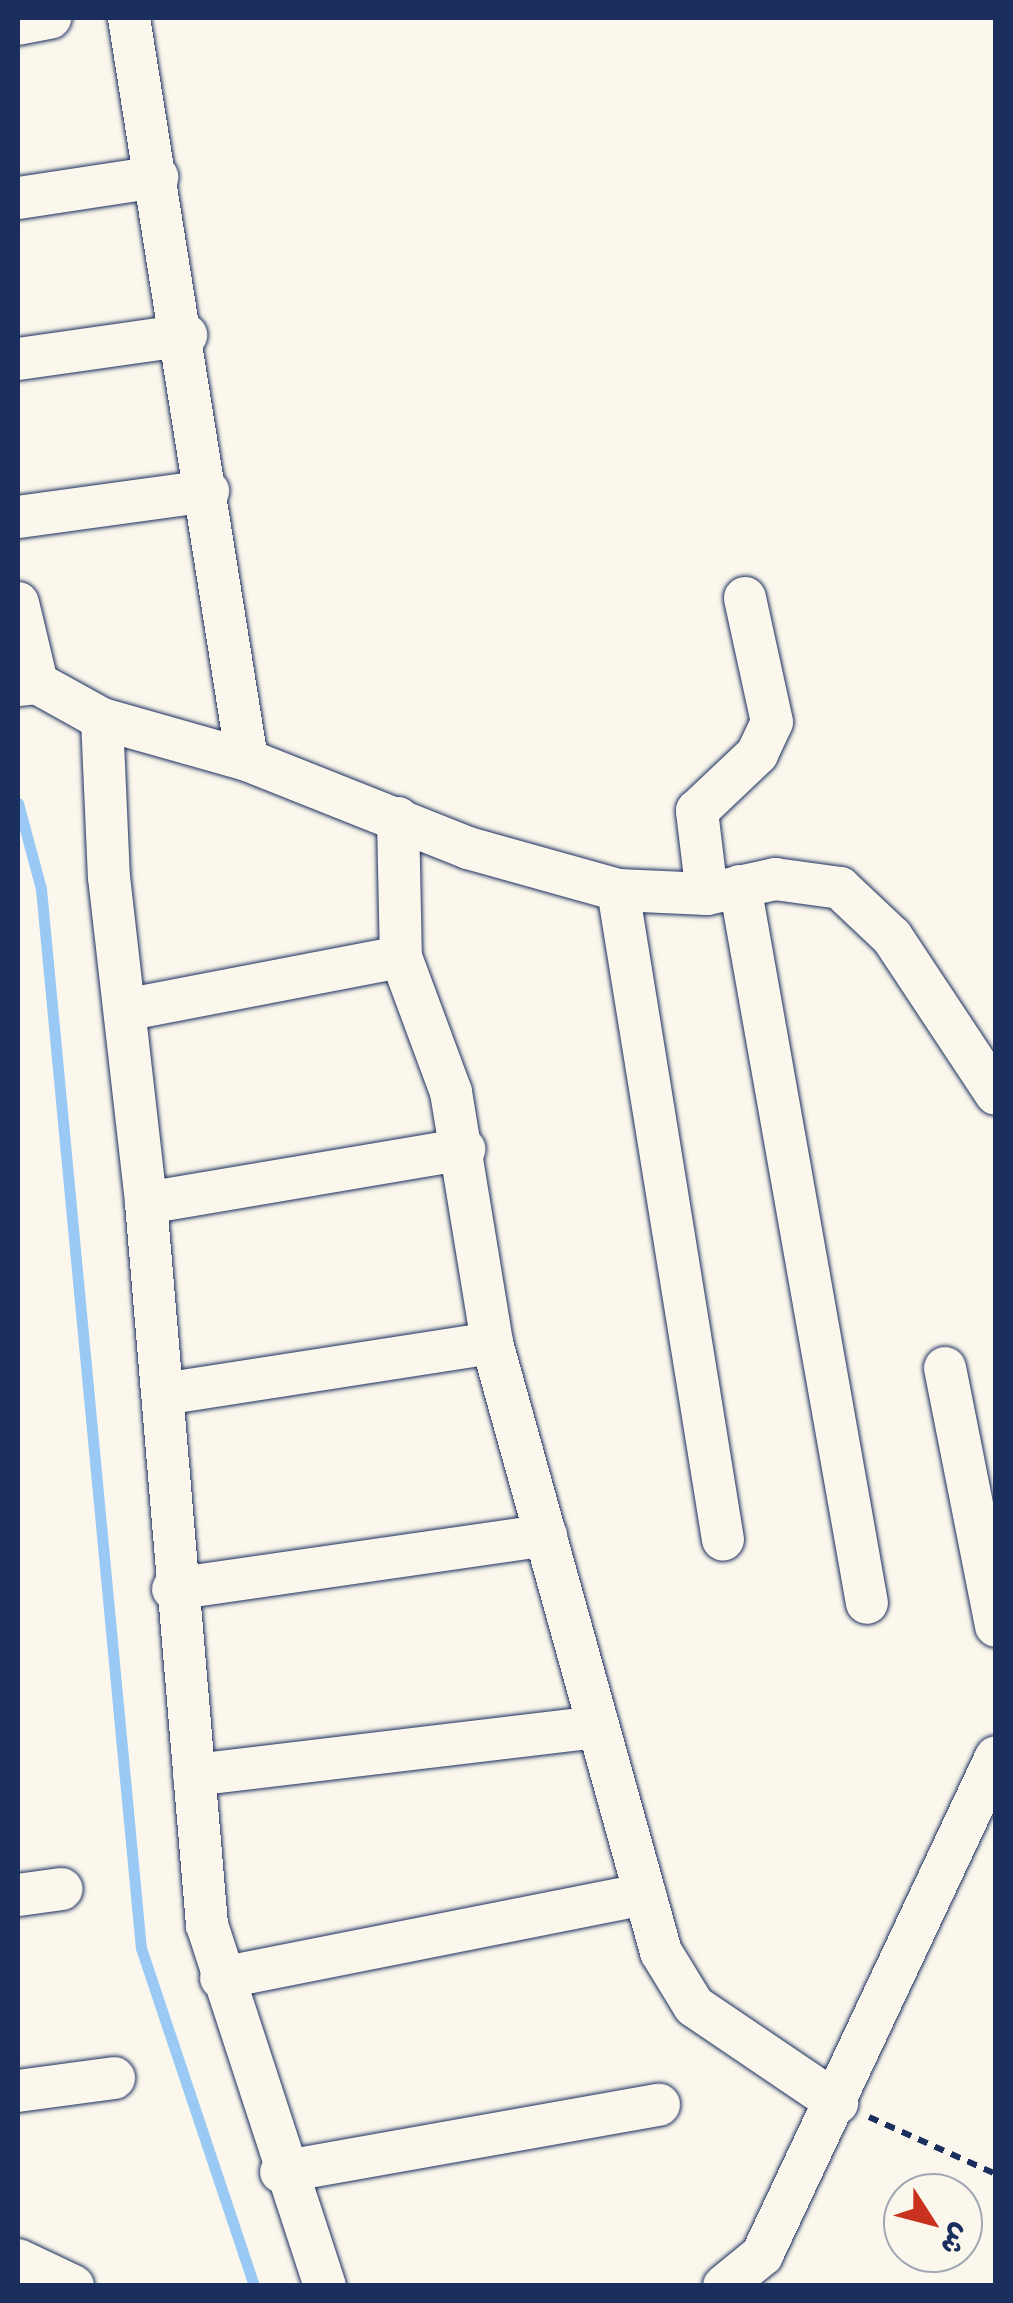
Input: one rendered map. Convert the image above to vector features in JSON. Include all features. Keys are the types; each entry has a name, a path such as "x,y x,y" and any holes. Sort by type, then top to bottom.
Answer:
{"street":[{"path":"18,24 50,18"},
{"path":"130,18 186,335 247,760"},
{"path":"18,198 157,177"},
{"path":"18,359 186,335"},
{"path":"18,517 208,491"},
{"path":"745,598 772,722 757,754 697,811 724,890 867,1603"},
{"path":"18,604 28,684 102,718 247,760 398,818 618,890 724,890 820,883 858,899 993,1088"},
{"path":"102,718 125,1010 163,1394 173,1589 221,1978 282,2172 326,2286"},
{"path":"398,818 401,958 464,1149 492,1343 661,1952 694,2006 838,2103"},
{"path":"618,890 723,1540"},
{"path":"125,1010 401,958"},
{"path":"146,1203 464,1149"},
{"path":"163,1394 492,1343"},
{"path":"945,1368 996,1626"},
{"path":"173,1589 546,1534"},
{"path":"194,1775 598,1727"},
{"path":"724,2286 762,2256 838,2103 996,1756"},
{"path":"18,1895 62,1889"},
{"path":"221,1978 645,1894"},
{"path":"18,2090 114,2078"},
{"path":"282,2172 660,2105"},
{"path":"18,2260 72,2286"}],"path":[{"path":"838,2103 996,2174"}],"waterway":[{"path":"18,803 41,889 141,1948 254,2286"}]}
